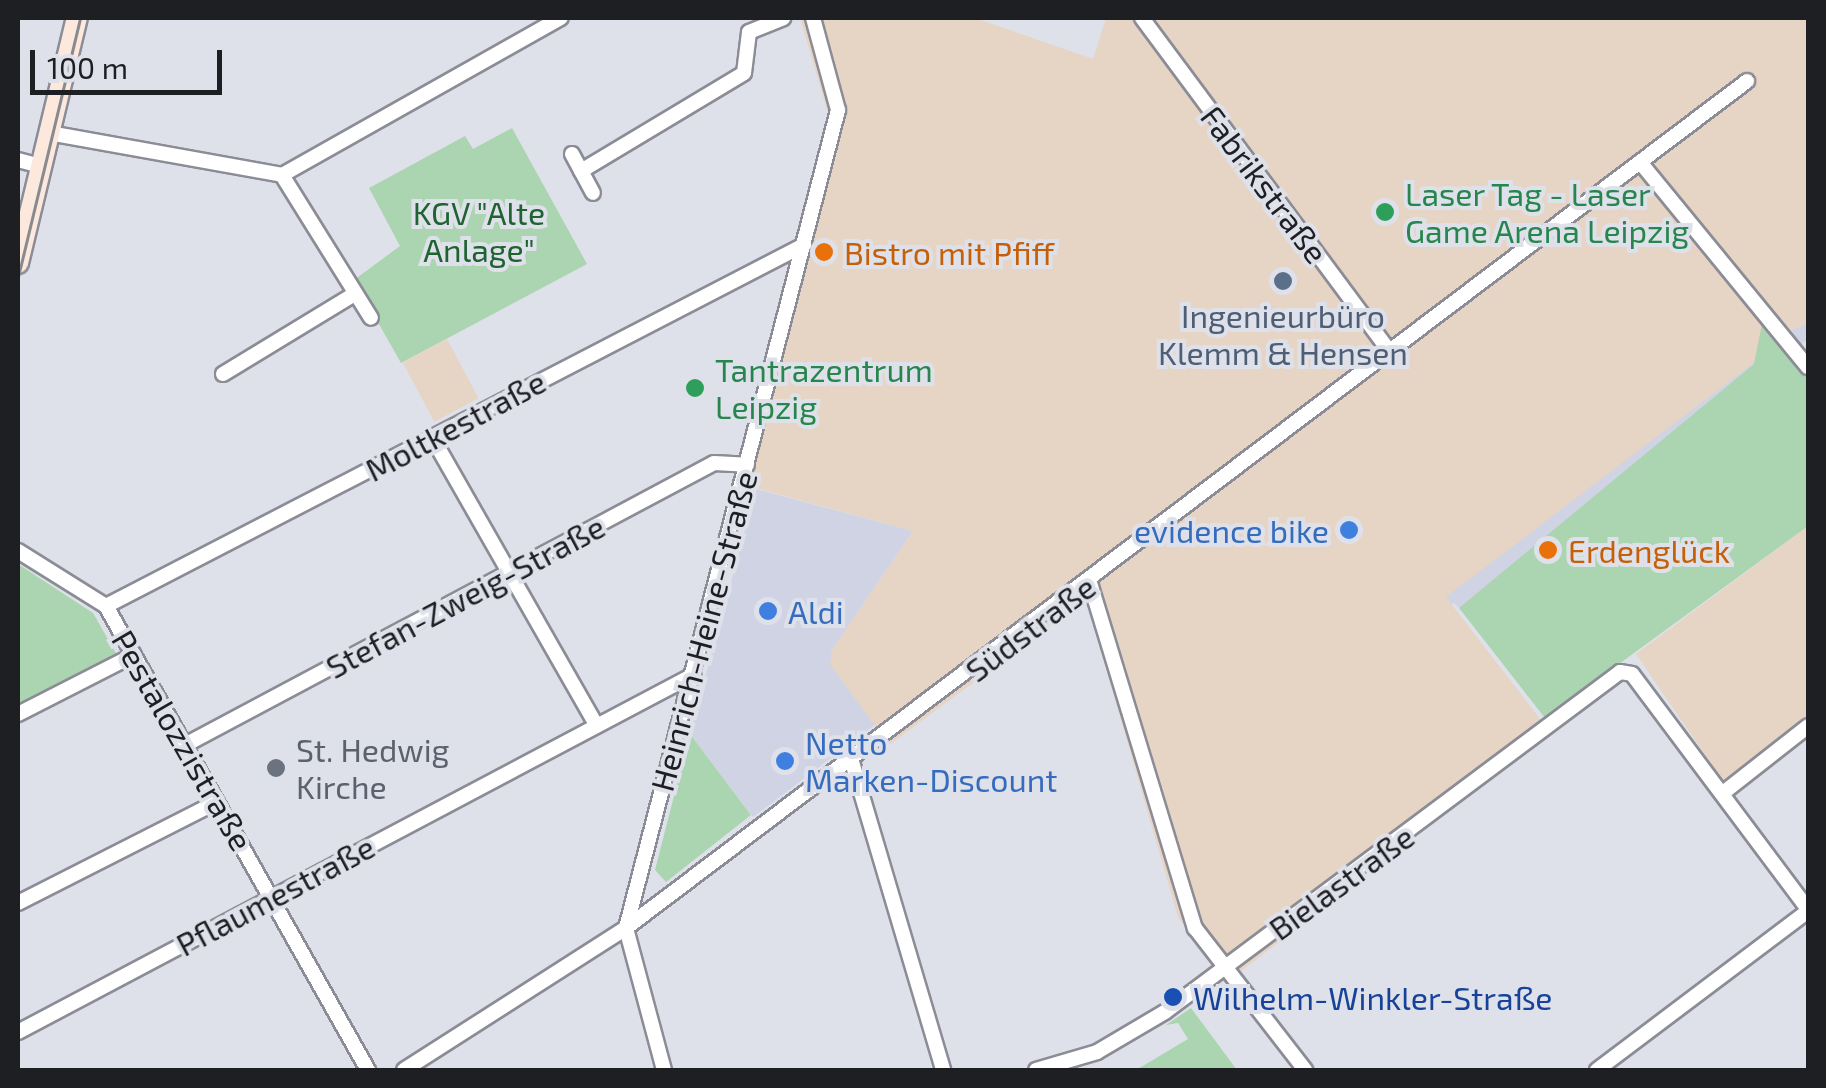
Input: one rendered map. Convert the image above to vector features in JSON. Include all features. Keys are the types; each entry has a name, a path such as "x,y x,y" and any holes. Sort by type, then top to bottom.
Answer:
{"street":[{"path":"18,263 77,18"},
{"path":"49,132 282,175 561,18"},
{"path":"581,170 744,73 749,32 783,18"},
{"name":"Heinrich-Heine-Straße","path":"664,1070 626,928 838,110 813,18"},
{"name":"Fabrikstraße","path":"1142,18 1388,350"},
{"name":"Südstraße","path":"404,1070 626,928 852,762 1090,584 1388,350 1747,81"},
{"path":"572,154 593,192"},
{"path":"18,160 41,166"},
{"path":"1640,162 1808,367"},
{"path":"282,175 352,295 372,318"},
{"name":"Moltkestraße","path":"106,606 804,245"},
{"path":"223,374 352,295"},
{"path":"432,437 595,723"},
{"name":"Stefan-Zweig-Straße","path":"185,745 714,463 747,465"},
{"name":"Pestalozzistraße","path":"18,551 106,606 368,1070"},
{"path":"1090,584 1182,899 1226,967 1305,1070"},
{"path":"18,714 134,655"},
{"name":"Bielastraße","path":"1036,1070 1097,1052 1226,967 1620,672 1632,674 1723,793"},
{"name":"Pflaumestraße","path":"18,1032 595,723 693,675"},
{"path":"1597,1070 1808,910 1723,793 1808,726"},
{"path":"852,762 943,1070"},
{"path":"18,902 217,802"}],"shaded area":[{"path":"800,18 975,18 1093,59 1106,18 1808,18 1808,323 1763,342 1768,352 1446,597 1550,732 1226,983 1178,917 1086,599 889,745 830,664 832,650 913,531 741,484 828,113"},
{"path":"1808,323 1808,339 1459,608 1454,603 1335,695 1281,722 1763,342"},
{"path":"447,339 478,398 434,422 403,362"},
{"path":"756,489 913,531 832,650 831,664 877,723 753,817 690,734"},
{"path":"1808,526 1808,720 1723,781 1636,654"}],"green space":[{"name":"KGV \"Alte Anlage\"","path":"512,128 587,264 401,363 354,280 400,246 369,188 465,136 473,149"},
{"path":"1762,324 1808,377 1808,526 1545,718 1459,608 1754,364"},
{"path":"18,564 93,613 117,655 18,705"},
{"path":"690,734 751,815 666,882 655,870"},
{"path":"1191,1008 1237,1070 1136,1070 1188,1039 1178,1023 1166,1025"}],"tram line":[{"path":"18,277 80,18"}],"place":[{"name":"Laser Tag - Laser Game Arena Leipzig","path":"1385,212"},
{"name":"Bistro mit Pfiff","path":"824,252"},
{"name":"Ingenieurbüro Klemm & Hensen","path":"1283,281"},
{"name":"Tantrazentrum Leipzig","path":"695,388"},
{"name":"evidence bike","path":"1349,530"},
{"name":"Erdenglück","path":"1548,550"},
{"name":"Aldi","path":"768,611"},
{"name":"Netto Marken-Discount","path":"785,761"},
{"name":"St. Hedwig Kirche","path":"276,768"},
{"name":"Wilhelm-Winkler-Straße","path":"1173,997"}]}
